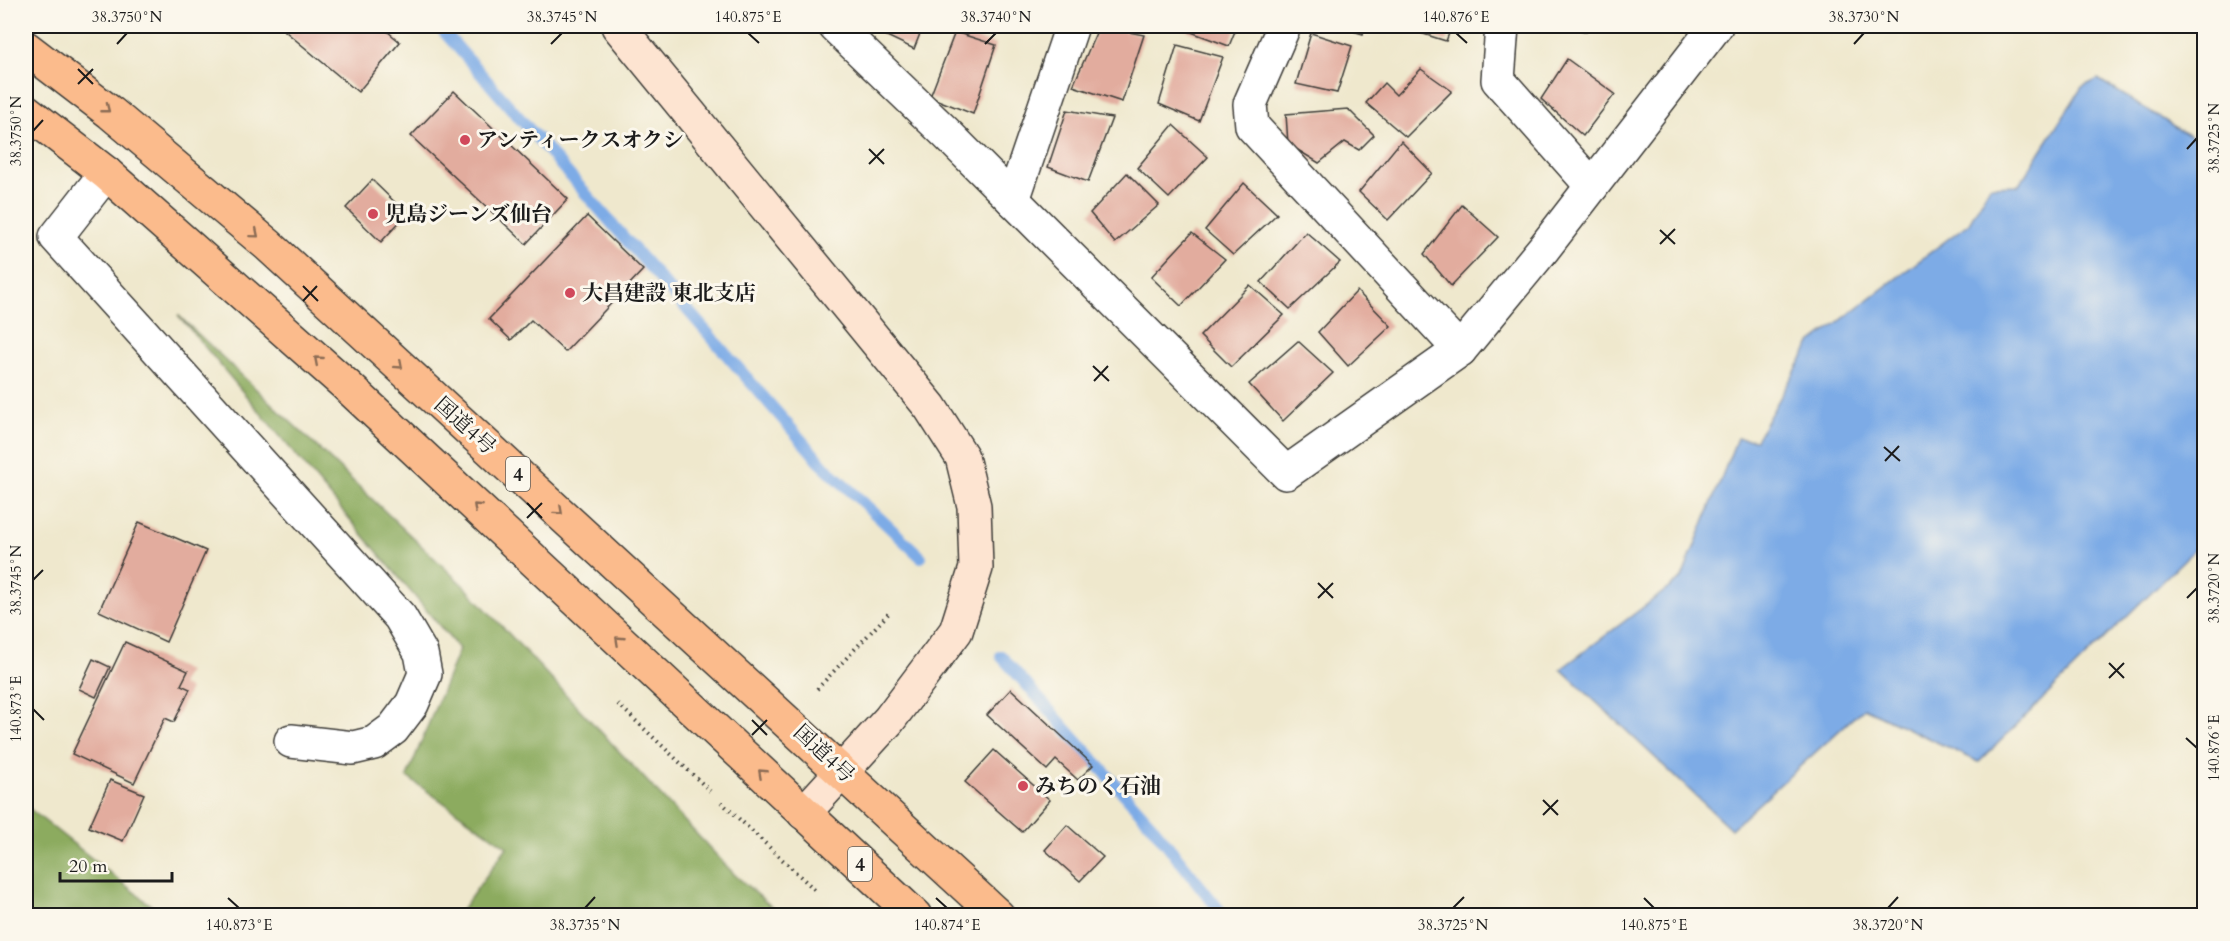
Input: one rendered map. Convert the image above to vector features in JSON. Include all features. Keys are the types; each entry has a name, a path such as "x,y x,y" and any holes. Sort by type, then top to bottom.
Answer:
{"highway":[{"name":"国道4号","path":"26,48 111,113 268,245 998,915"},
{"name":"4","path":"26,111 106,173 346,385 915,915"}],"street":[{"path":"618,26 930,407 962,457 974,506 976,568 957,631 889,720 804,813"},
{"path":"1013,200 1072,26"},
{"path":"1284,26 1250,104 1252,126 1460,350"},
{"path":"1502,26 1498,80 1592,186"},
{"path":"838,27 1286,473 1460,350 1592,186 1716,26"},
{"path":"106,173 56,237 400,617 421,653 424,674 412,704 393,729 374,743 353,748 291,741"}],"path":[{"path":"817,689 890,612"},
{"path":"618,705 710,791"},
{"path":"721,802 816,891"}],"green space":[{"path":"178,315 468,590 735,875 781,915 458,915 507,847 407,777 459,649"},
{"path":"26,806 163,915 26,915"}],"water":[{"path":"2098,79 2204,145 2204,540 1979,762 1864,708 1731,829 1561,669 1682,578 1737,438 1756,440 1811,343 1969,223 1990,186 2019,185 2082,87"}],"building":[{"path":"186,26 203,26 196,34"},
{"path":"279,26 381,26 400,42 358,92"},
{"path":"870,26 923,26 914,49"},
{"path":"982,26 1002,26 998,33"},
{"path":"1099,26 1144,35 1122,102 1073,86"},
{"path":"1184,26 1237,26 1229,46 1183,29"},
{"path":"1336,26 1365,26 1363,34"},
{"path":"1398,26 1452,26 1446,41"},
{"path":"1568,26 1588,26 1586,32"},
{"path":"955,32 996,45 973,114 930,97"},
{"path":"1311,33 1352,46 1337,93 1296,84"},
{"path":"1177,45 1223,57 1199,121 1159,104"},
{"path":"1567,59 1615,94 1583,136 1541,99"},
{"path":"1421,69 1452,91 1406,137 1366,103 1384,83 1396,95"},
{"path":"454,91 568,199 526,244 411,136"},
{"path":"1348,109 1374,135 1359,150 1345,142 1319,163 1288,144 1286,114"},
{"path":"1067,110 1112,118 1088,182 1048,167"},
{"path":"1173,125 1208,157 1169,198 1137,168"},
{"path":"1401,141 1432,173 1388,220 1359,192"},
{"path":"1127,173 1159,205 1115,243 1090,213"},
{"path":"372,180 407,214 381,242 346,208"},
{"path":"1244,183 1277,214 1233,255 1205,230"},
{"path":"1462,205 1498,237 1451,286 1424,254"},
{"path":"587,216 643,270 565,352 531,320 511,340 489,319"},
{"path":"1306,232 1340,262 1290,309 1261,282"},
{"path":"1192,233 1225,259 1181,306 1151,277"},
{"path":"1250,285 1284,315 1231,367 1200,336"},
{"path":"1357,291 1391,326 1348,366 1318,332"},
{"path":"1298,341 1333,373 1283,421 1249,384"},
{"path":"139,522 206,551 166,642 99,611"},
{"path":"125,642 188,671 181,685 190,689 174,722 165,718 134,783 72,754"},
{"path":"93,659 110,667 96,697 79,689"},
{"path":"1011,689 1093,765 1078,780 1056,760 1047,770 987,715"},
{"path":"994,750 1050,800 1022,832 965,782"},
{"path":"110,780 144,794 123,841 89,827"},
{"path":"1067,825 1103,857 1080,881 1045,850"}],"waterway":[{"path":"439,26 823,465 921,557"},
{"path":"1001,656 1149,822 1224,916"}],"place":[{"name":"アンティークスオクシ","path":"465,140"},
{"name":"児島ジーンズ仙台","path":"373,214"},
{"name":"大昌建設 東北支店","path":"570,293"},
{"name":"みちのく石油","path":"1023,786"}]}
